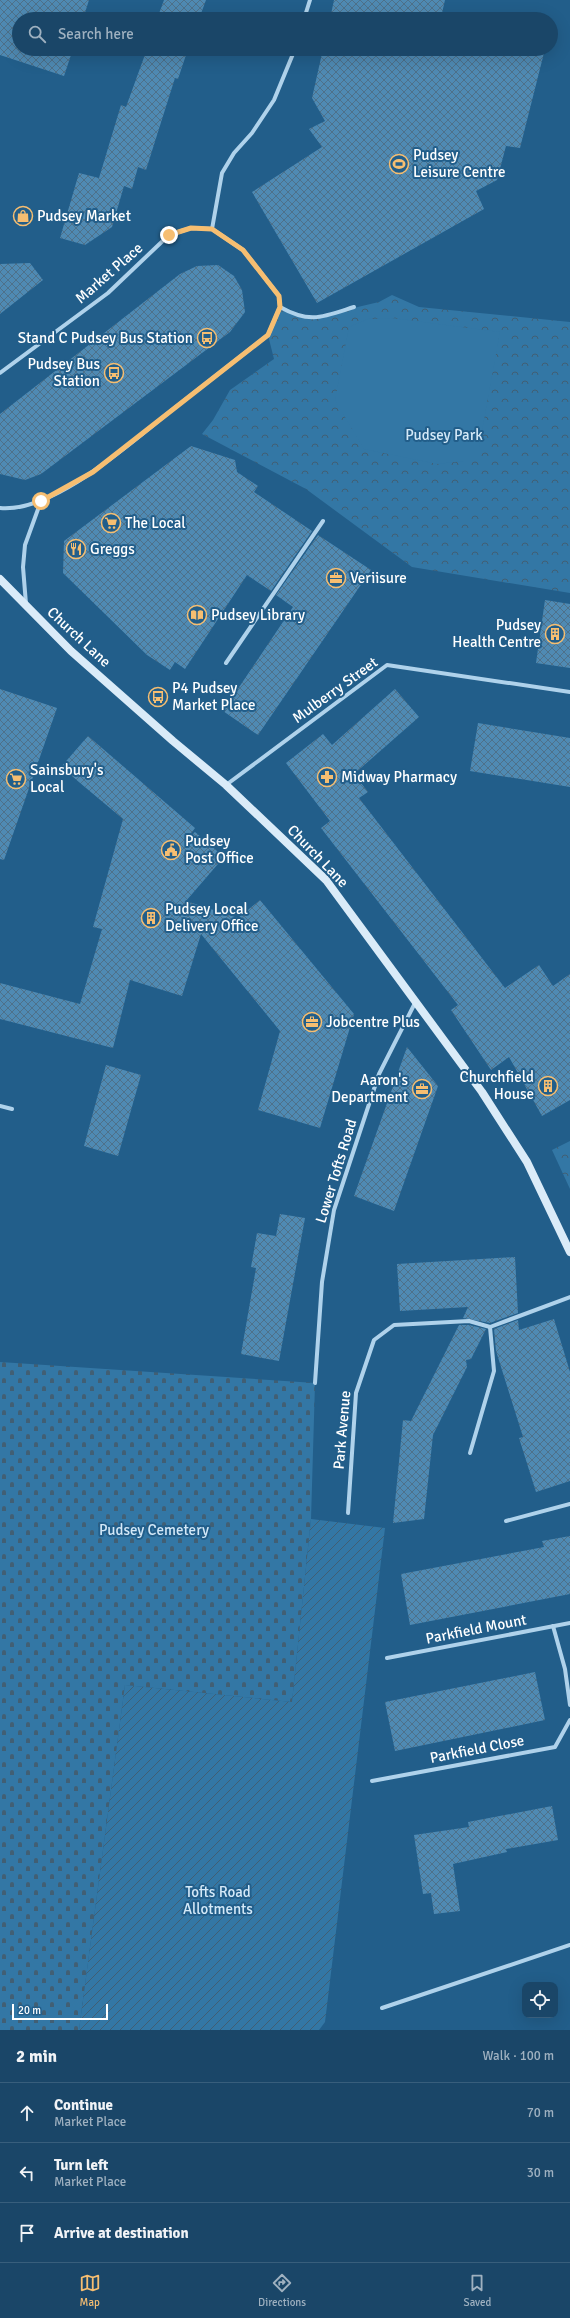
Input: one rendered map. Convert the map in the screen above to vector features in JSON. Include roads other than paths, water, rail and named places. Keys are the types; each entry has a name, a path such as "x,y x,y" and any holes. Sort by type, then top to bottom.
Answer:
{"main road":[{"name":"Church Lane","path":"0,580 94,672 172,741 226,785 326,880 482,1092 527,1162 570,1252"}],"street":[{"path":"306,12 310,0"},
{"path":"0,508 10,509 41,501 93,472 268,335 280,307 279,296 243,250 212,229 222,173 234,153 252,133 274,100 292,56"},
{"name":"Market Place","path":"0,373 108,293 169,235 191,228 212,229"},
{"path":"280,307 308,319 321,318 354,308"},
{"path":"26,606 23,567 25,545 41,501"},
{"path":"226,663 323,521"},
{"name":"Mulberry Street","path":"226,785 387,665 570,692"},
{"name":"Lower Tofts Road","path":"315,1383 322,1282 334,1210 379,1074 416,1001"},
{"path":"0,1106 12,1109"},
{"path":"470,1453 494,1371 490,1327 570,1297"},
{"name":"Park Avenue","path":"348,1513 356,1393 374,1340 394,1325 469,1321 490,1327"},
{"path":"506,1521 570,1504"},
{"name":"Parkfield Mount","path":"387,1658 570,1623"},
{"path":"553,1626 565,1669 570,1705"},
{"name":"Parkfield Close","path":"372,1781 554,1747 570,1720"},
{"path":"382,2008 570,1945"}],"place":[{"name":"Pudsey Leisure Centre","path":"399,164"},
{"name":"Pudsey Market","path":"23,216"},
{"name":"Stand C Pudsey Bus Station","path":"207,338"},
{"name":"Pudsey Bus Station","path":"114,373"},
{"name":"The Local","path":"111,523"},
{"name":"Greggs","path":"76,549"},
{"name":"Veriisure","path":"336,578"},
{"name":"Pudsey Library","path":"197,615"},
{"name":"Pudsey Health Centre","path":"555,634"},
{"name":"P4 Pudsey Market Place","path":"158,697"},
{"name":"Midway Pharmacy","path":"327,777"},
{"name":"Sainsbury's Local","path":"16,779"},
{"name":"Pudsey Post Office","path":"171,850"},
{"name":"Pudsey Local Delivery Office","path":"151,918"},
{"name":"Jobcentre Plus","path":"312,1022"},
{"name":"Churchfield House","path":"548,1086"},
{"name":"Aaron's Department","path":"422,1089"}],"park label":[{"name":"Pudsey Park","path":"444,435"},
{"name":"Pudsey Cemetery","path":"154,1530"},
{"name":"Tofts Road Allotments","path":"218,1900"}]}
